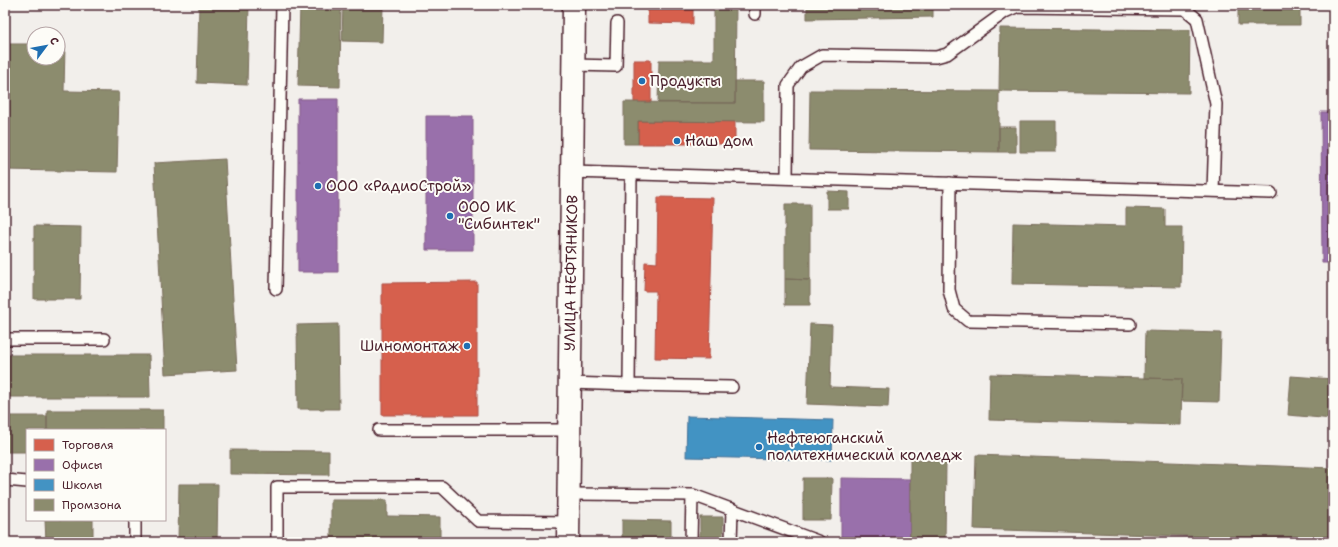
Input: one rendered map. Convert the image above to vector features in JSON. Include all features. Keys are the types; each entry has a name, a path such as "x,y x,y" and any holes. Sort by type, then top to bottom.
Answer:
{"main road":[{"name":"УЛИЦА НЕФТЯНИКОВ","path":"568,532 574,5"}],"lane":[{"path":"276,289 282,5"},
{"path":"787,178 788,85 801,67 822,55 936,56 947,54 1004,12 1016,7 1185,8 1197,19 1216,104 1213,192"},
{"path":"573,65 616,66 617,23"},
{"path":"572,172 1271,194"},
{"path":"629,385 631,174"},
{"path":"950,183 949,290 954,309 968,321 1130,324"},
{"path":"5,339 104,339"},
{"path":"570,383 732,387"},
{"path":"379,430 569,430"},
{"path":"5,480 26,482"},
{"path":"277,542 277,487 442,487 478,521 568,532"},
{"path":"569,494 692,495 820,542"},
{"path":"691,542 692,495"},
{"path":"731,542 732,509"},
{"path":"134,521 135,542"}],"building: Торговля":[{"path":"648,5 693,5 693,24 648,23"},
{"name":"Продукты","path":"634,60 651,60 651,102 634,103"},
{"path":"638,121 735,121 735,144 638,144"},
{"path":"658,197 713,198 709,359 655,358 656,291 644,291 645,262 657,263"},
{"path":"477,282 477,415 382,415 382,283"}],"building: Офисы":[{"name":"ООО «РадиоСтрой»","path":"298,99 338,99 338,272 298,272"},
{"path":"1321,112 1333,112 1333,263 1322,263"},
{"name":"ООО ИК \"Сибинтек\"","path":"426,116 473,116 473,250 426,250"},
{"path":"841,478 910,479 910,542 883,542 883,538 841,538"}],"building: Школы":[{"name":"Нефтеюганский политехнический колледж","path":"687,416 833,420 832,460 686,457"}],"building: Промзона":[{"path":"199,5 249,5 247,85 197,83"},
{"path":"300,5 341,5 340,87 298,86"},
{"path":"343,5 383,5 382,42 342,41"},
{"path":"714,5 736,5 735,103 658,103 659,60 714,60"},
{"path":"807,5 933,5 933,17 807,19"},
{"path":"1238,5 1300,5 1300,25 1238,25"},
{"path":"1000,28 1190,30 1189,93 999,91"},
{"path":"5,44 26,44 26,66 65,66 64,91 119,92 117,172 5,170"},
{"path":"735,81 764,81 764,122 638,121 638,144 624,144 624,102 735,103"},
{"path":"810,90 999,91 999,152 809,150"},
{"path":"1020,121 1056,121 1056,152 1020,152"},
{"path":"999,127 1016,127 1016,152 999,152"},
{"path":"225,159 237,370 165,374 154,163"},
{"path":"827,191 849,192 849,209 827,209"},
{"path":"785,204 810,204 810,280 785,279"},
{"path":"1126,208 1165,209 1165,227 1182,227 1181,287 1012,284 1013,223 1126,226"},
{"path":"34,226 81,227 80,299 34,299"},
{"path":"785,279 810,280 810,305 785,305"},
{"path":"338,324 339,409 298,409 297,325"},
{"path":"810,324 832,325 830,387 889,389 888,407 807,404"},
{"path":"1145,331 1221,333 1219,402 1181,401 1182,379 1144,378"},
{"path":"5,355 149,355 150,397 5,397"},
{"path":"990,374 1182,379 1181,425 989,420"},
{"path":"1291,376 1333,379 1333,419 1288,415"},
{"path":"47,410 163,410 163,429 47,429"},
{"path":"5,416 47,416 47,429 26,429 26,452 5,452"},
{"path":"230,450 329,451 329,475 230,474"},
{"path":"976,455 1333,468 1333,541 974,529"},
{"path":"910,460 946,461 945,542 910,542"},
{"path":"803,478 832,478 831,520 803,520"},
{"path":"179,484 218,484 217,542 178,542"},
{"path":"331,500 387,500 387,516 440,517 440,538 483,538 482,542 331,542"},
{"path":"5,509 8,509 7,542 5,542"},
{"path":"700,517 723,517 723,542 700,542"},
{"path":"622,520 671,521 671,542 622,542"},
{"path":"45,521 93,521 93,542 46,542"}],"place":[{"name":"Продукты","path":"642,81"},
{"name":"Наш дом","path":"677,141"},
{"name":"ООО «РадиоСтрой»","path":"318,186"},
{"name":"ООО ИК \"Сибинтек\"","path":"450,216"},
{"name":"Шиномонтаж","path":"467,346"},
{"name":"Нефтеюганский политехнический колледж","path":"759,447"}]}
